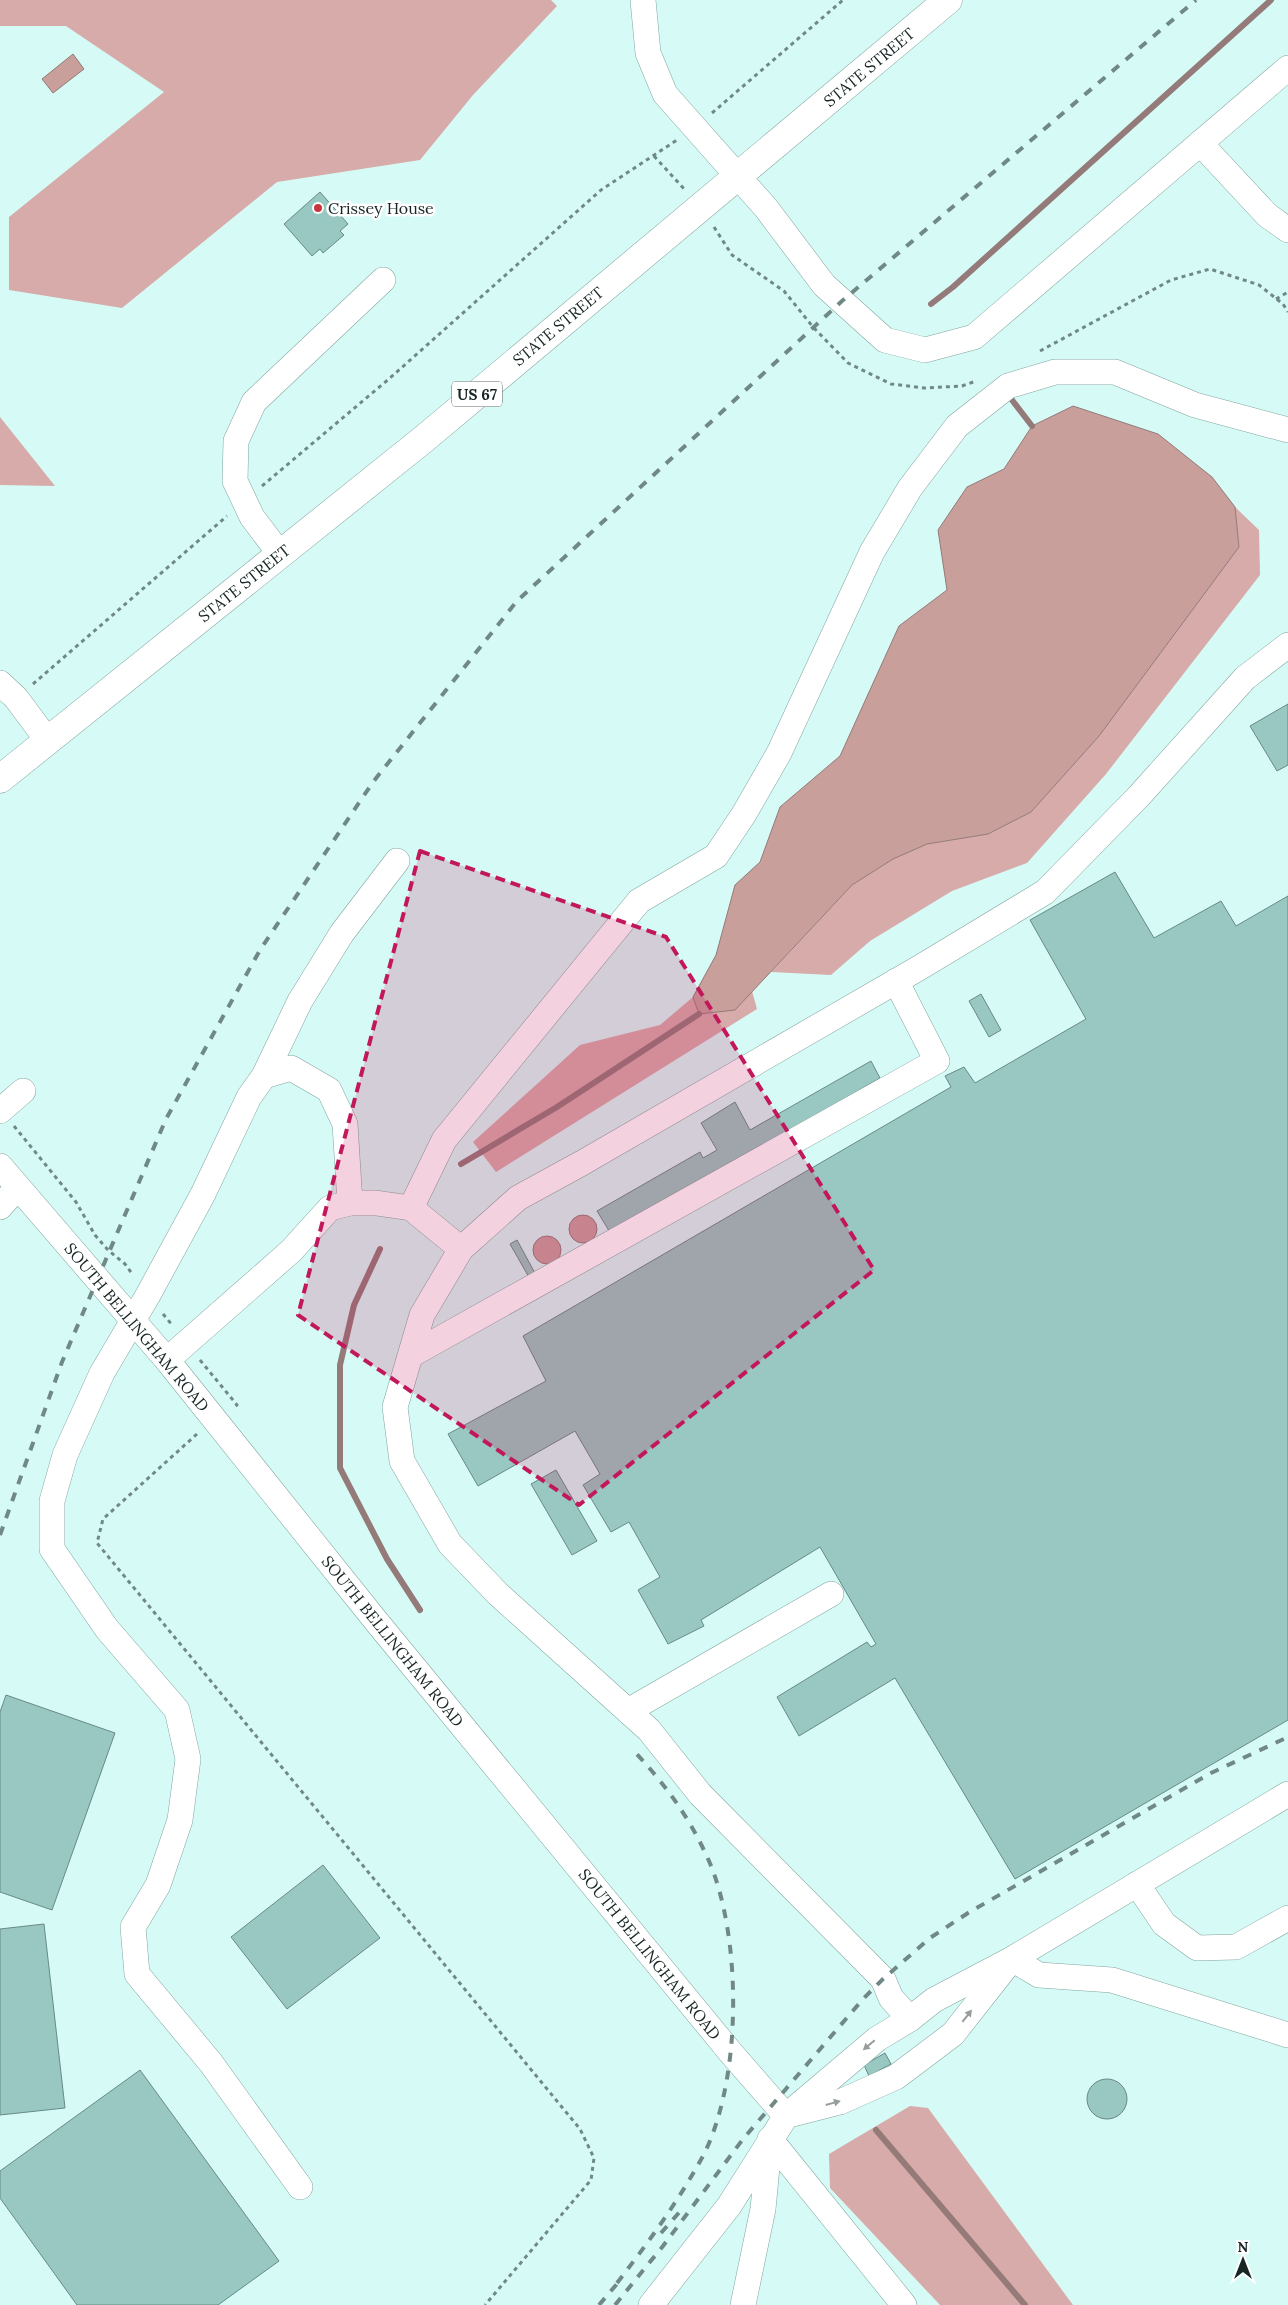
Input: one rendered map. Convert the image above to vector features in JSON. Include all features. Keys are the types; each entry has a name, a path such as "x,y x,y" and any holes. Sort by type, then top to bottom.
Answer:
{"main road":[{"name":"STATE STREET","path":"0,779 432,431 948,0"}],"street":[{"path":"643,0 648,53 665,94 766,208 824,285 885,340 926,350 974,338 1288,68"},
{"path":"1200,143 1267,215 1288,230"},
{"path":"280,554 252,516 235,481 236,441 254,402 383,280"},
{"path":"411,1208 444,1140 639,901 716,856 744,814 779,754 872,552 910,488 957,426 1008,386 1055,372 1115,372 1195,405 1288,430"},
{"path":"910,2019 891,1998 882,1979 700,1794 649,1730 498,1594 450,1544 402,1461 395,1407 422,1315 460,1249 518,1198 582,1163 896,981 1045,892 1139,796 1245,678 1288,645"},
{"path":"8,691 48,741"},
{"path":"300,2187 211,2063 137,1974 133,1927 158,1885 180,1820 188,1759 177,1710 107,1629 52,1549 52,1501 65,1455 102,1373 148,1295 203,1194 249,1098 264,1076 300,1001 336,941 397,861"},
{"path":"411,1355 937,1061 896,981"},
{"path":"264,1076 291,1068 329,1090 345,1124 350,1203"},
{"path":"0,1111 23,1091"},
{"name":"SOUTH BELLINGHAM ROAD","path":"0,1166 167,1360 388,1636 731,2053 786,2116"},
{"path":"0,1207 18,1187"},
{"path":"167,1360 291,1251 330,1208 350,1203 376,1203 411,1208 460,1249"},
{"path":"628,1711 831,1594"},
{"path":"651,2305 729,2206 786,2116 877,2039 910,2019 934,2000 1012,1959 1288,1794"},
{"path":"1137,1884 1164,1924 1197,1948 1236,1947 1288,1918"},
{"path":"786,2116 840,2102 896,2077 953,2034 1012,1959"},
{"path":"1012,1959 1039,1974 1112,1980 1288,2035"},
{"path":"744,2305 763,2209 770,2139"},
{"path":"770,2139 904,2305"}],"path":[{"path":"8,691 244,501 390,378 601,190 695,128 843,0"},
{"path":"654,156 700,208 732,255 784,291 813,328 848,363 891,384 924,388 962,386 978,380"},
{"path":"1035,354 1171,280 1210,269 1259,285 1276,298 1288,312"},
{"path":"1276,298 1288,292"},
{"path":"0,1111 76,1202 95,1234 108,1250 125,1264 186,1344 237,1405 214,1419 103,1519 97,1543 580,2129 594,2158 591,2180 485,2305"}],"highlighted area":[{"path":"420,851 666,937 874,1270 579,1505 298,1315"}],"shaded area":[{"path":"0,0 551,0 557,6 473,95 420,160 277,182 122,308 9,290 9,217 164,92 66,26 0,26"},
{"path":"73,54 84,69 53,93 42,79"},
{"path":"1073,406 1158,434 1212,477 1235,507 1239,547 1099,736 1031,812 988,834 927,844 893,859 852,885 735,1010 699,1014 693,997 716,955 735,885 760,862 780,807 840,756 899,626 947,590 938,530 967,487 1004,469 1032,426"},
{"path":"0,417 55,486 0,485"},
{"path":"1235,507 1259,530 1260,575 1106,774 1027,863 952,891 870,941 831,975 771,972 852,885 893,859 927,844 988,834 1031,812 1099,736 1239,547"},
{"path":"752,991 757,1009 496,1172 473,1142 580,1045 660,1025 693,997 699,1014 734,1010"},
{"path":"583,1215 593,1219 597,1229 593,1239 583,1243 573,1239 569,1229 573,1219"},
{"path":"547,1236 557,1240 561,1250 557,1260 547,1264 537,1260 533,1250 537,1240"},
{"path":"910,2106 928,2108 1073,2305 940,2305 830,2188 829,2154"}],"building":[{"name":"Crissey House","path":"320,192 348,224 340,231 344,235 323,253 320,249 312,256 284,224"},
{"path":"1288,704 1288,765 1277,771 1250,726"},
{"path":"1115,872 1154,938 1221,901 1236,926 1288,896 1288,1720 1015,1879 895,1678 799,1736 777,1697 867,1642 871,1647 876,1644 820,1547 701,1620 704,1626 668,1644 638,1590 660,1577 629,1522 611,1532 583,1485 600,1474 575,1431 478,1486 448,1434 546,1381 523,1336 951,1087 945,1076 964,1067 975,1083 1086,1019 1030,920"},
{"path":"981,994 1001,1030 989,1037 969,1001"},
{"path":"871,1061 880,1078 611,1234 597,1211 700,1152 703,1158 717,1150 701,1123 735,1102 750,1130"},
{"path":"517,1240 536,1275 530,1279 510,1244"},
{"path":"556,1470 597,1541 572,1555 531,1484"},
{"path":"6,1695 115,1733 52,1910 0,1892 0,1712"},
{"path":"323,1865 380,1938 287,2009 231,1937"},
{"path":"44,1924 65,2108 0,2115 0,1929"},
{"path":"885,2053 891,2064 869,2076 864,2065"},
{"path":"140,2070 279,2261 218,2305 77,2305 0,2198 0,2171"},
{"path":"1111,2079 1118,2082 1124,2088 1127,2099 1126,2107 1118,2116 1111,2119 1103,2119 1096,2116 1088,2107 1087,2095 1090,2088 1099,2080"}],"waterway":[{"path":"931,304 953,287 1271,0"},
{"path":"1012,400 1032,426"},
{"path":"461,1164 557,1107 699,1014"},
{"path":"380,1249 354,1305 340,1365 340,1468 387,1559 420,1610"},
{"path":"876,2130 1025,2305"}],"railway":[{"path":"0,1535 62,1362 166,1119 260,950 373,782 517,601 842,301 1196,0"},
{"path":"615,2305 663,2246 743,2139 863,1999 930,1938 968,1913 1211,1773 1288,1737"},
{"path":"617,2283 685,2188 704,2154 716,2123 725,2087 731,2048 733,2008 732,1968 727,1929 720,1893 709,1861 685,1815 655,1775 632,1749"},
{"path":"661,2233 684,2207"},
{"path":"599,2305 622,2278"}],"place":[{"name":"Crissey House","path":"318,208"}]}
